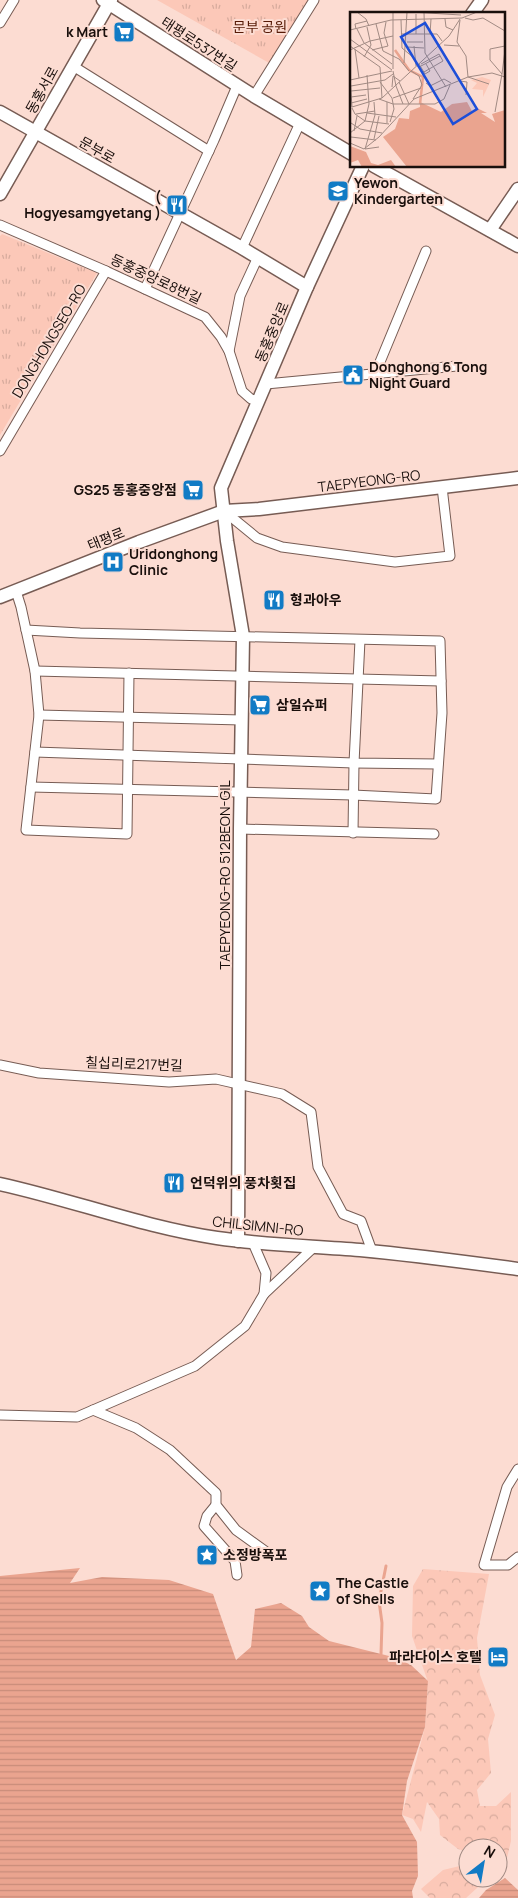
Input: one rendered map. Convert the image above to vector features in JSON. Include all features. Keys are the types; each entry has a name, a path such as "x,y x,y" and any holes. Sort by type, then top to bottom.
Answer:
{"street":[{"path":"0,22 3,9 14,0"},
{"path":"254,96 314,0"},
{"path":"473,12 482,0"},
{"name":"태평로537번길","path":"107,1 237,86 350,153"},
{"name":"동홍서로","path":"0,194 73,66 107,1"},
{"path":"73,66 209,151"},
{"path":"145,289 237,86"},
{"name":"문부로","path":"0,112 258,257 307,287"},
{"path":"242,248 300,123"},
{"name":"동홍중앙로","path":"224,511 221,488 307,287 362,168"},
{"path":"378,168 518,246"},
{"path":"490,230 518,189"},
{"name":"동홍중앙로8번길","path":"0,225 205,317 229,351 242,391 251,399 259,401"},
{"path":"375,374 426,251"},
{"path":"229,351 240,296 258,257"},
{"name":"DONGHONGSEO-RO","path":"0,451 106,271"},
{"path":"266,384 457,366"},
{"name":"TAEPYEONG-RO","path":"224,511 259,509 518,478"},
{"path":"224,511 257,538 282,547 395,562 450,556 442,487"},
{"name":"태평로","path":"0,597 138,542 224,511"},
{"name":"TAEPYEONG-RO 512BEON-GIL","path":"224,511 227,541 243,636 244,676 240,759 238,1241"},
{"path":"16,591 35,671 39,715 26,830 127,834 129,673"},
{"path":"26,630 440,641 442,680 442,713 436,799 127,788 31,787"},
{"path":"353,833 354,763 360,640"},
{"path":"35,671 442,680"},
{"path":"39,715 242,720"},
{"path":"34,752 438,764"},
{"path":"240,829 434,834"},
{"name":"칠십리로217번길","path":"0,1065 46,1073 169,1082 216,1079 282,1094 310,1112 318,1167 343,1214 360,1221 372,1252"},
{"name":"CHILSIMNI-RO","path":"0,1184 159,1226 215,1238 253,1243 372,1252 518,1269"},
{"path":"253,1243 266,1273 264,1294"},
{"path":"0,1415 77,1417 194,1366 246,1326 264,1294 314,1247"},
{"path":"93,1410 136,1428 170,1450 216,1493 216,1505 236,1530 265,1551"},
{"path":"518,1469 507,1487 484,1565 508,1565 518,1557"},
{"path":"216,1505 207,1516 204,1526 236,1561 237,1575"}],"green space":[{"name":"문부 공원","path":"157,0 309,0 271,64"},
{"path":"2,234 97,273 0,435 0,236"},
{"path":"423,1569 489,1574 477,1638 480,1675 495,1715 488,1739 491,1773 477,1790 480,1806 496,1806 511,1792 511,1841 508,1854 508,1838 458,1838 458,1849 440,1835 439,1819 427,1802 421,1832 413,1819 402,1815 425,1727 428,1682 412,1636 413,1586"},
{"path":"458,1866 458,1888 477,1888 466,1898 430,1898 421,1889 443,1870"}],"shaded area":[{"path":"80,1568 70,1583 102,1577 169,1580 213,1594 236,1660 251,1647 255,1609 281,1603 302,1616 309,1627 329,1641 397,1658 411,1665 428,1681 425,1727 407,1781 402,1815 417,1842 418,1876 412,1891 413,1898 0,1898 0,1576"},
{"path":"508,1881 518,1890 518,1898 479,1898 489,1888 508,1888"}],"waterway":[{"path":"381,1654 382,1623 379,1601 386,1566"}],"place":[{"name":"k Mart","path":"124,32"},
{"name":"Yewon Kindergarten","path":"338,191"},
{"name":"( Hogyesamgyetang )","path":"177,205"},
{"name":"Donghong 6 Tong Night Guard","path":"353,375"},
{"name":"GS25 동홍중앙점","path":"193,490"},
{"name":"Uridonghong Clinic","path":"113,562"},
{"name":"형과아우","path":"274,600"},
{"name":"삼일슈퍼","path":"260,705"},
{"name":"언덕위의 풍차횟집","path":"174,1183"},
{"name":"소정방폭포","path":"207,1555"},
{"name":"The Castle of Shells","path":"320,1591"},
{"name":"파라다이스 호텔","path":"498,1657"}]}
